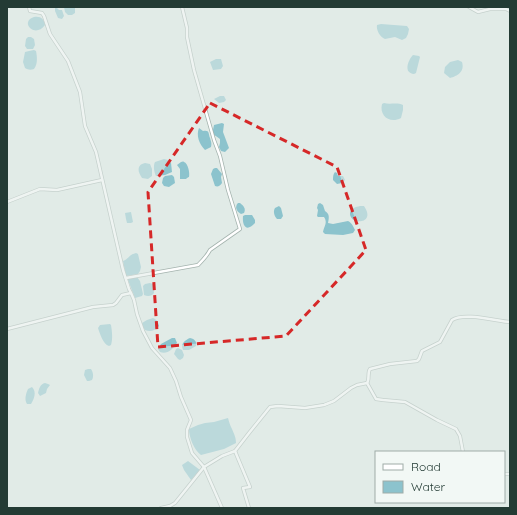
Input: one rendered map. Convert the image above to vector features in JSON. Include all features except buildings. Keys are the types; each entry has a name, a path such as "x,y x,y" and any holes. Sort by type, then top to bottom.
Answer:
{"street":[{"path":"29,7 30,11 42,13 52,38 60,48 70,66 80,92 85,126 96,152 126,278 137,314 143,331 152,348 170,368 176,381 191,420 187,430 190,448 195,458 204,467 222,508"},
{"path":"126,278 198,265 204,260 210,250 240,229 194,70 182,7"},
{"path":"469,7 478,12 490,9 506,9 510,11"},
{"path":"7,202 40,189 57,190 102,180"},
{"path":"7,328 93,307 113,305 122,296 131,293"},
{"path":"463,451 460,436 456,429 405,402 376,399 367,383 369,380 370,368 417,361 422,351 440,342 454,318 484,318 510,322"},
{"path":"161,508 175,503 204,467 222,456 235,451 270,407 278,406 305,408 324,405 334,401 351,388 367,383"},
{"path":"235,451 250,487 243,488 249,508"}],"highlighted area":[{"path":"210,103 337,167 366,250 286,336 158,347 148,192"}],"water":[{"path":"64,7 75,7 75,13 68,15 65,12"},
{"path":"55,8 62,10 64,16 62,19 58,18"},
{"path":"34,17 42,18 44,21 45,25 41,29 33,30 28,25 30,19"},
{"path":"377,25 407,26 409,29 408,34 406,38 402,40 395,37 385,39 380,35 377,29"},
{"path":"28,37 34,39 35,45 33,49 27,49 25,46 26,39"},
{"path":"36,51 36,65 34,69 27,69 25,68 23,62 25,52"},
{"path":"413,55 420,57 416,73 414,74 408,71 408,63"},
{"path":"216,59 221,59 223,66 221,69 213,70 210,62"},
{"path":"458,60 462,62 463,65 461,71 458,75 450,78 444,73 445,67 450,62"},
{"path":"224,96 226,100 224,102 219,103 214,99"},
{"path":"382,104 403,105 401,118 393,120 386,118 382,112"},
{"path":"224,124 223,132 229,148 225,152 221,151 219,147 220,139 213,134 214,125"},
{"path":"199,128 203,131 208,131 209,133 211,147 205,150 199,139"},
{"path":"164,159 171,163 172,172 165,175 156,176 154,169 155,162"},
{"path":"181,162 187,164 189,177 186,179 180,179 180,169 177,165"},
{"path":"145,163 150,164 152,169 152,176 148,179 142,178 139,171 140,165"},
{"path":"215,168 217,168 222,174 222,183 220,186 215,186 211,174"},
{"path":"335,172 338,176 343,176 345,180 342,183 337,184 333,180 333,175"},
{"path":"172,175 175,183 169,187 164,186 162,183 163,178 165,176"},
{"path":"238,203 244,206 244,213 241,214 237,211 236,206"},
{"path":"320,203 327,212 329,218 328,223 333,224 348,221 355,230 353,233 343,235 325,234 323,232 326,223 325,219 324,217 317,216 317,208 318,204"},
{"path":"279,206 283,216 281,219 277,219 274,211 275,208"},
{"path":"364,206 367,212 367,217 365,220 357,221 351,217 350,213 355,207"},
{"path":"131,212 133,222 127,223 125,213"},
{"path":"252,215 255,220 255,223 252,226 247,228 243,223 243,216"},
{"path":"136,253 138,254 141,267 140,271 138,274 126,276 123,261"},
{"path":"137,277 140,281 143,294 142,296 135,298 128,279"},
{"path":"150,283 153,284 154,293 150,296 144,295 143,286"},
{"path":"153,318 157,321 159,326 152,331 145,330 142,323"},
{"path":"110,324 112,338 111,345 109,346 103,341 98,328 100,325"},
{"path":"175,338 177,343 174,347 165,353 160,352 158,349 161,344"},
{"path":"190,338 195,341 196,346 189,350 183,350 182,346 184,342"},
{"path":"178,348 182,350 184,355 180,360 174,354"},
{"path":"91,369 93,377 92,380 87,381 84,375 85,370"},
{"path":"45,383 50,385 46,393 40,396 38,393 39,388"},
{"path":"32,387 35,393 34,398 31,404 27,404 25,399 27,392 28,389"},
{"path":"228,418 236,439 236,443 224,449 201,455 192,443 189,429 205,423"},
{"path":"188,461 200,470 191,480 182,465"}]}
